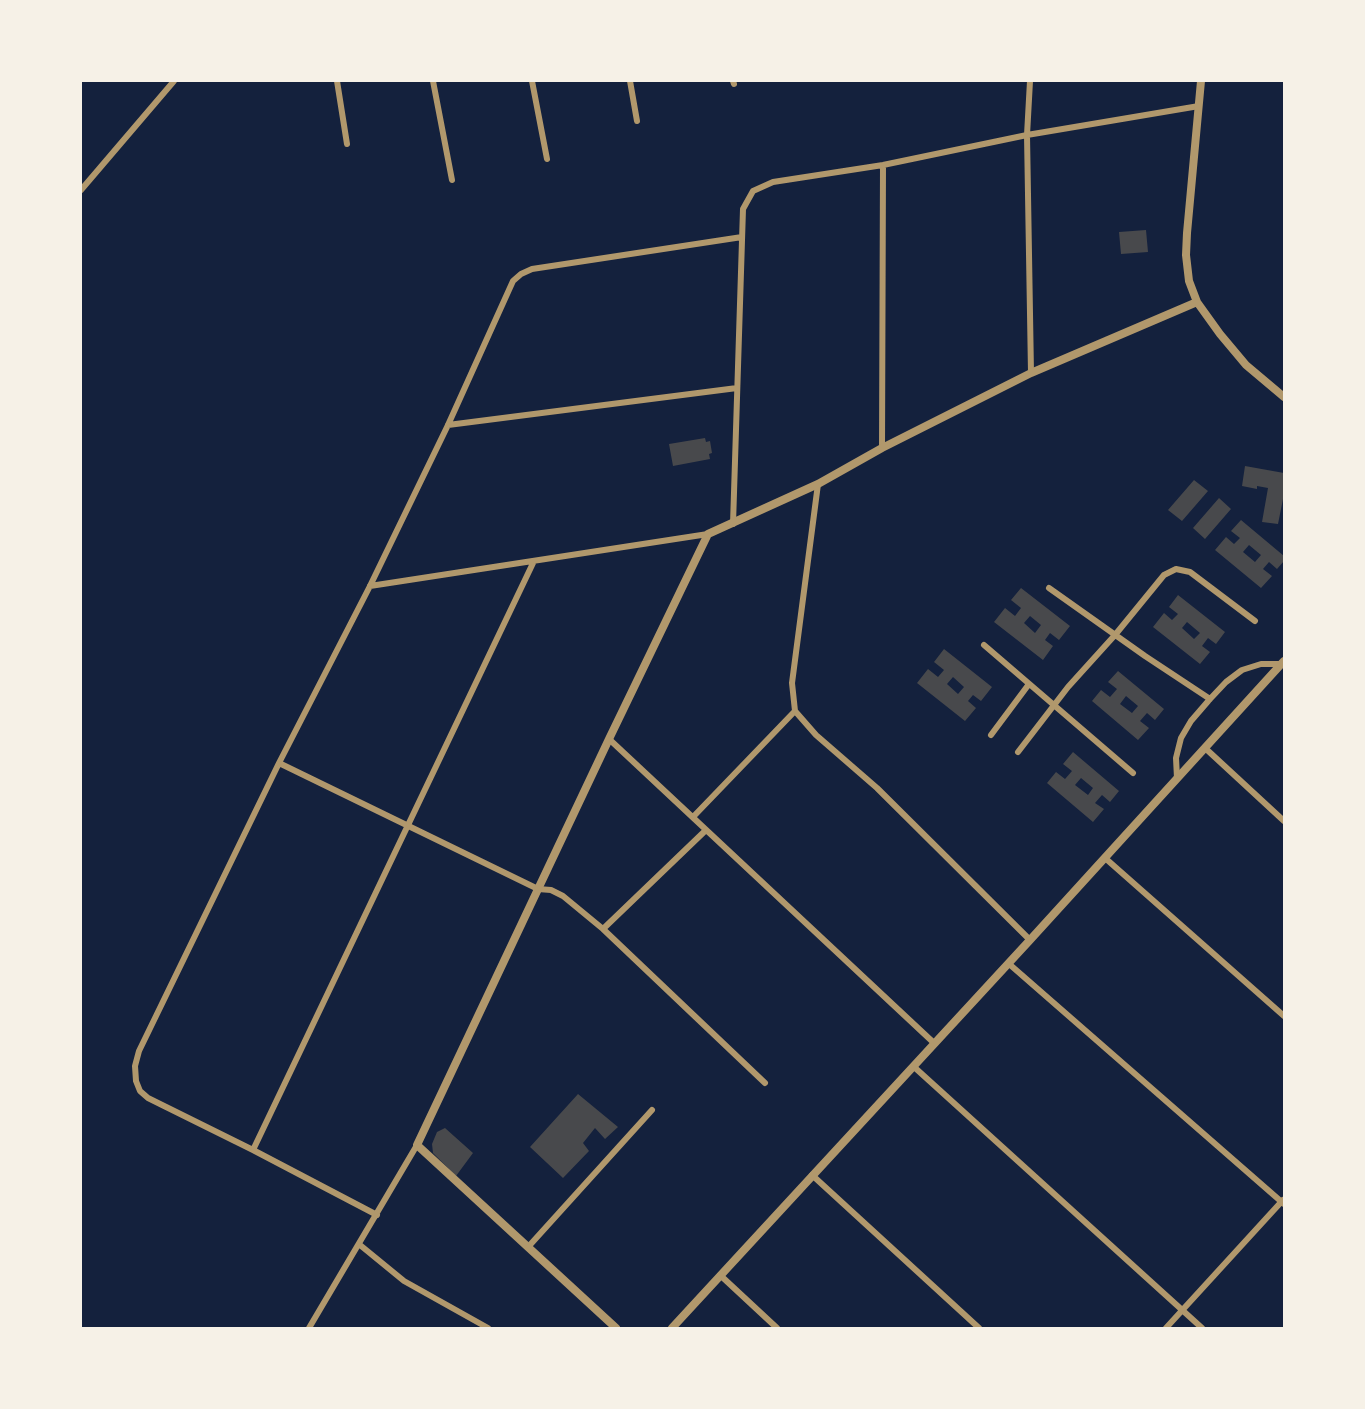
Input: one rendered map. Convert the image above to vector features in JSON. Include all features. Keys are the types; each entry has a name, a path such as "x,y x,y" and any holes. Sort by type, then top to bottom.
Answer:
{"street":[{"path":"81,190 174,81"},
{"path":"337,81 347,144"},
{"path":"433,81 452,180"},
{"path":"532,81 547,159"},
{"path":"630,81 637,121"},
{"path":"1030,81 1027,135 1028,305 1031,373"},
{"path":"1201,81 1186,255 1189,281 1197,302 1220,334 1246,365 1284,397"},
{"path":"733,524 743,209 753,191 773,182 883,165 1027,135 1199,106"},
{"path":"882,448 883,165"},
{"path":"377,1215 148,1098 140,1091 136,1081 135,1066 139,1051 279,763 370,586 448,425 513,281 532,269 742,237"},
{"path":"370,586 708,534 819,484 882,448 1031,373 1197,302"},
{"path":"448,425 737,388"},
{"path":"819,484 795,652 792,683 795,711 816,735 877,788 1030,940"},
{"path":"309,1328 417,1145 708,534"},
{"path":"253,1150 534,561"},
{"path":"1018,752 1053,705 1164,575 1176,569 1190,572 1255,621"},
{"path":"1049,588 1210,699"},
{"path":"984,645 1133,773"},
{"path":"1177,778 1176,758 1181,738 1191,721 1210,699 1226,682 1242,670 1261,664 1283,663"},
{"path":"672,1328 1283,663"},
{"path":"991,735 1029,684"},
{"path":"693,817 795,711"},
{"path":"609,740 934,1043"},
{"path":"1205,748 1284,821"},
{"path":"279,763 538,889 551,890 563,896 603,929 765,1083"},
{"path":"603,929 706,830"},
{"path":"1105,858 1284,1016"},
{"path":"1008,963 1283,1202 1166,1328"},
{"path":"913,1066 1202,1328"},
{"path":"529,1246 652,1110"},
{"path":"417,1145 616,1328"},
{"path":"812,1176 979,1328"},
{"path":"360,1245 404,1281 488,1328"},
{"path":"720,1275 777,1328"}],"building":[{"path":"1146,230 1148,252 1121,254 1119,232"},
{"path":"705,438 706,442 710,441 712,453 709,454 710,459 673,466 669,444"},
{"path":"1245,466 1284,473 1284,494 1278,524 1262,522 1268,488 1257,486 1257,489 1242,486"},
{"path":"1194,480 1208,491 1182,521 1168,510"},
{"path":"1219,498 1231,509 1205,539 1193,528"},
{"path":"1241,520 1284,556 1284,561 1277,569 1269,562 1263,569 1272,576 1261,588 1215,550 1226,537 1234,544 1240,538 1231,531","holes":["1249,545 1261,555 1255,562 1243,552"]},
{"path":"1021,588 1070,626 1059,640 1050,633 1045,640 1053,646 1043,660 994,622 1005,608 1015,616 1021,608 1011,600","holes":["1030,616 1041,625 1035,633 1024,623"]},
{"path":"1178,595 1225,632 1216,644 1208,638 1202,646 1210,652 1200,664 1153,627 1164,613 1172,620 1178,614 1169,607","holes":["1187,622 1200,633 1194,639 1182,628"]},
{"path":"944,649 992,687 981,701 973,695 968,701 976,708 965,721 917,683 928,669 938,677 944,670 934,662","holes":["953,677 964,687 958,694 947,684"]},
{"path":"1118,671 1164,709 1155,720 1147,713 1140,721 1149,728 1138,740 1092,701 1101,690 1110,697 1117,689 1108,682","holes":["1126,696 1138,706 1132,713 1120,704"]},
{"path":"1073,752 1119,791 1110,802 1102,795 1095,803 1104,809 1093,822 1047,783 1056,772 1065,779 1072,771 1063,764","holes":["1081,778 1093,788 1088,795 1075,785"]},
{"path":"578,1094 618,1127 605,1139 595,1128 583,1143 589,1151 563,1178 530,1147"},
{"path":"445,1128 473,1153 456,1176 433,1153 432,1144 437,1132"}]}
